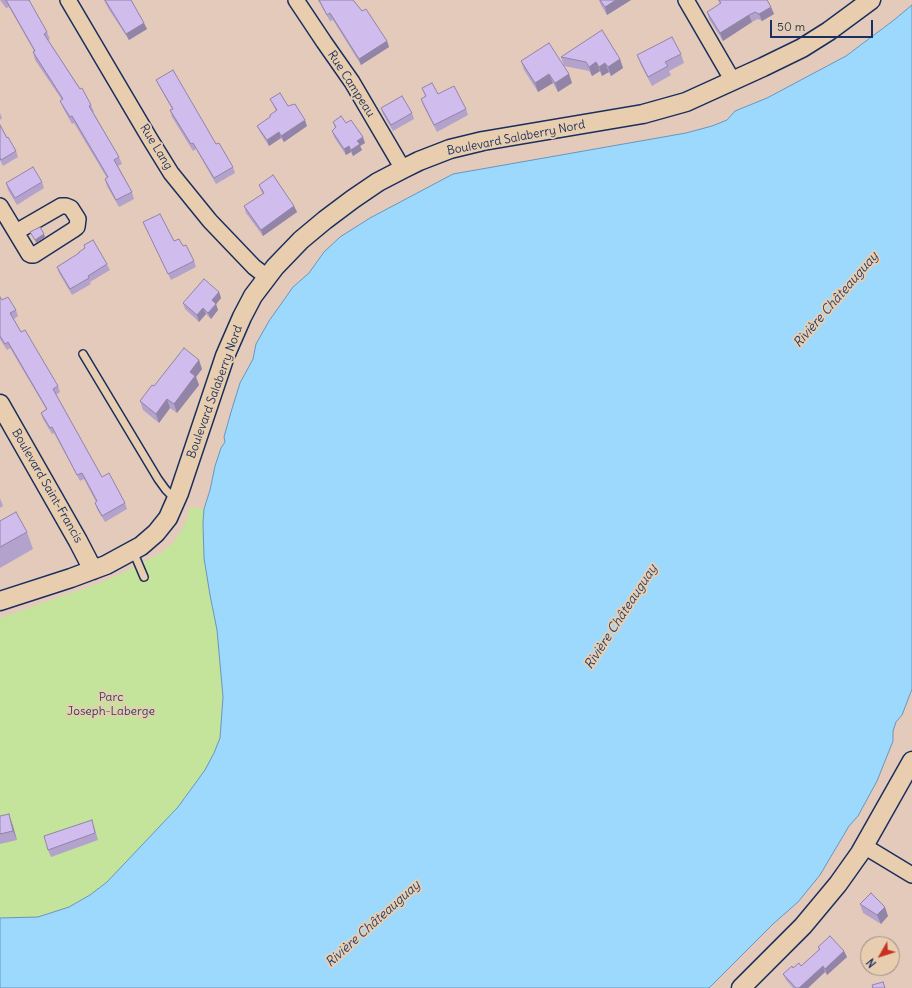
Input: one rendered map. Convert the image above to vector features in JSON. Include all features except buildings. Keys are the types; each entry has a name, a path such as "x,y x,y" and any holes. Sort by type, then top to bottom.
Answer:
{"street":[{"name":"Rue Lang","path":"68,0 171,173 210,221 254,267 267,277"},
{"name":"Rue Campeau","path":"296,0 352,82 403,169"},
{"path":"686,0 733,81"},
{"name":"Boulevard Salaberry Nord","path":"0,601 71,578 120,558 148,540 163,525 168,518 185,478 217,380 233,337 248,305 267,277 301,240 325,220 366,190 403,169 434,155 484,141 627,117 677,105 733,81 802,48 829,31 863,2"},
{"path":"0,206 16,232"},
{"name":"Boulevard Saint-Francis","path":"0,404 93,570"},
{"path":"741,988 812,916 848,871 864,846 912,761"},
{"path":"864,846 912,875"}],"lane":[{"path":"83,354 158,479 176,500"},
{"path":"133,551 144,577"}],"green space":[{"name":"Parc Joseph-Laberge","path":"190,507 204,509 204,558 220,649 223,697 220,738 214,753 205,770 178,807 107,882 90,895 69,907 38,917 0,918 0,618 100,583 161,553 173,543 183,528"}],"water":[{"name":"Rivière Châteauguay","path":"912,5 912,689 902,715 896,722 893,731 893,741 877,781 858,816 849,826 820,875 798,902 773,924 709,988 0,988 0,918 38,917 69,907 90,895 107,882 178,807 205,770 214,753 220,738 223,697 217,630 204,558 204,509 215,466 221,448 225,442 224,437 240,383 253,359 256,344 269,321 293,287 309,273 324,252 340,237 370,218 453,174 686,133 727,120 735,111 767,98 846,56"}]}
